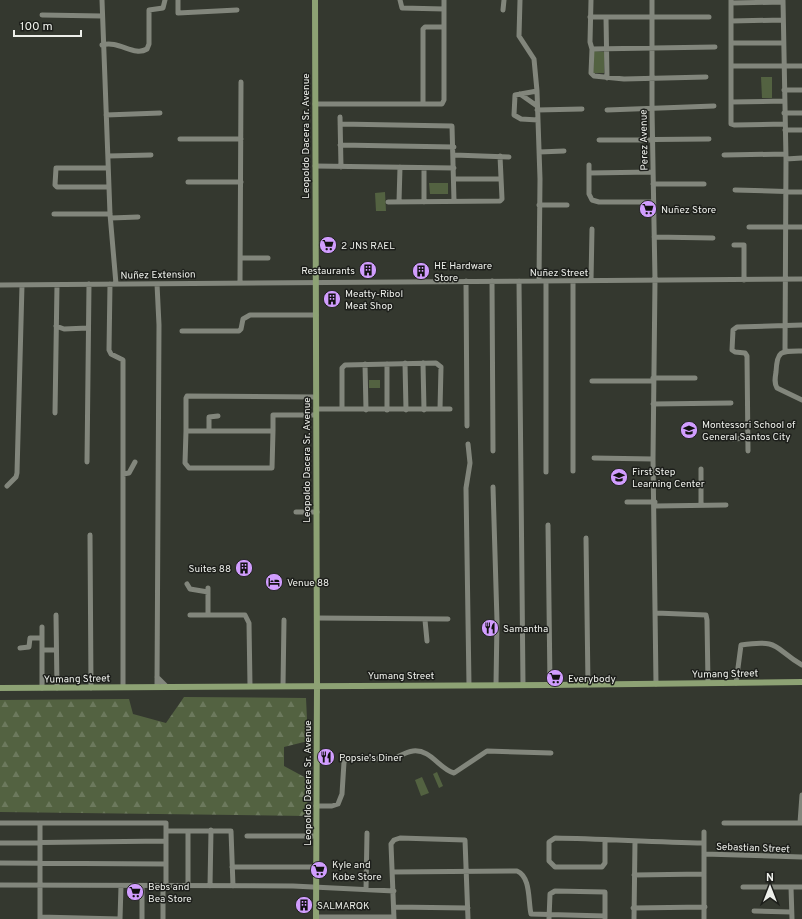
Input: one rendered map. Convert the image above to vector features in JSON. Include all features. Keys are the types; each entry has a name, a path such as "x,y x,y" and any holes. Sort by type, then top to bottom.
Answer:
{"main road":[{"name":"Leopoldo Dacera Sr. Avenue","path":"315,0 317,512 316,918"},
{"name":"Yumang Street","path":"0,688 588,685 802,682"}],"street":[{"path":"102,0 102,45 113,284 109,350 111,354 123,360 123,687"},
{"path":"102,45 119,45 137,52 147,49 149,44 149,10 163,8 165,0"},
{"path":"178,0 178,13 237,10"},
{"path":"400,0 402,8 444,9"},
{"path":"315,104 442,104 444,102 444,0"},
{"path":"503,10 504,0"},
{"path":"520,0 519,36 534,59 537,91 539,152 539,281"},
{"path":"591,0 590,42 592,49 592,75 595,77 607,78 706,77"},
{"name":"Perez Avenue","path":"652,0 652,172 655,280 653,459 655,504 656,684"},
{"path":"785,351 787,228 786,156 785,127 784,113 783,1 731,2 731,120 733,124 785,127 802,130"},
{"path":"42,15 102,16"},
{"path":"590,17 709,17"},
{"path":"606,17 607,78"},
{"path":"731,21 783,20"},
{"path":"423,104 422,29 425,27 444,27"},
{"path":"731,43 783,43"},
{"path":"592,49 715,47"},
{"path":"731,66 802,66"},
{"path":"240,282 242,82"},
{"path":"784,90 802,90"},
{"path":"537,91 520,94 514,97 514,116 521,120 538,120"},
{"path":"520,94 537,108 582,109"},
{"path":"731,102 784,101"},
{"path":"607,110 714,106"},
{"path":"106,114 160,113"},
{"path":"784,113 802,113"},
{"path":"340,117 340,167"},
{"path":"340,124 451,126 453,128 454,146 454,201"},
{"path":"180,139 241,139"},
{"path":"599,140 709,139"},
{"path":"340,145 454,146"},
{"path":"539,152 564,151"},
{"path":"724,154 802,158"},
{"path":"108,156 151,155"},
{"path":"454,155 509,156"},
{"path":"388,202 500,202 502,199 500,156"},
{"path":"589,165 589,194 592,200 653,202"},
{"path":"315,166 454,168"},
{"path":"108,168 56,168 55,185 57,187 109,187"},
{"path":"399,202 400,168"},
{"path":"424,168 424,202"},
{"path":"589,173 652,172"},
{"path":"454,179 501,179"},
{"path":"188,182 241,182"},
{"path":"653,184 704,184"},
{"path":"735,190 786,193 802,192"},
{"path":"539,205 567,205"},
{"path":"54,214 138,217"},
{"path":"749,227 802,227"},
{"path":"592,229 592,281"},
{"path":"654,237 713,238"},
{"path":"734,245 744,245 744,280"},
{"path":"241,258 268,258"},
{"name":"Nuñez Street","path":"316,283 802,279"},
{"path":"466,281 467,426"},
{"path":"492,281 492,450"},
{"path":"519,281 523,685"},
{"path":"546,281 546,472"},
{"path":"573,281 573,471"},
{"name":"Nuñez Extension","path":"0,285 240,282 316,283"},
{"path":"87,462 89,284"},
{"path":"157,284 159,325 157,686"},
{"path":"7,486 14,481 17,473 22,285"},
{"path":"55,412 57,285"},
{"path":"182,331 239,331 242,329 242,319 250,316 316,315"},
{"path":"748,451 747,356 745,353 734,352 732,350 733,330 737,327 802,325"},
{"path":"56,326 62,329 88,328"},
{"path":"802,351 785,351 777,358 775,384 777,388 802,400"},
{"path":"342,409 342,368 347,364 436,363 441,367 440,409"},
{"path":"365,364 366,410"},
{"path":"387,364 387,410"},
{"path":"405,364 406,410"},
{"path":"423,364 424,410"},
{"path":"592,381 695,378"},
{"path":"316,397 187,396 185,463 189,468 272,468 273,415 342,409 450,409"},
{"path":"653,404 731,403"},
{"path":"209,431 209,417 218,416"},
{"path":"186,431 273,430"},
{"path":"733,439 748,438"},
{"path":"468,444 470,463 466,488 469,685"},
{"path":"594,458 653,459"},
{"path":"123,474 129,472 135,462"},
{"path":"701,469 701,505"},
{"path":"493,487 497,621 496,685"},
{"path":"627,502 726,505"},
{"path":"296,512 317,512"},
{"path":"548,524 550,685"},
{"path":"90,534 91,688"},
{"path":"586,538 588,685"},
{"path":"187,584 190,589 208,590 208,615"},
{"path":"656,613 706,615 708,620 708,683"},
{"path":"56,615 57,688"},
{"path":"190,615 245,615 249,620 250,686"},
{"path":"317,618 448,619"},
{"path":"283,686 284,620"},
{"path":"424,620 427,640"},
{"path":"42,627 42,688"},
{"path":"20,648 29,647 30,638 42,638"},
{"path":"736,683 741,645 770,643 782,649 802,665"},
{"path":"42,650 56,650"},
{"path":"157,677 166,686"},
{"path":"316,806 332,806 338,804 342,794 344,762 347,758 392,759 399,758 409,752 418,751 436,760 454,773 487,751 551,753"},
{"path":"724,823 801,823 802,796"},
{"path":"0,823 164,822 166,824 166,864 163,919"},
{"path":"40,823 40,918 120,919 121,886"},
{"path":"210,886 211,830"},
{"path":"166,831 232,831 233,886"},
{"path":"188,831 188,886"},
{"path":"704,832 704,919"},
{"path":"366,890 367,834"},
{"path":"247,836 316,836"},
{"path":"316,918 394,918 391,844 394,840 400,838 464,840 466,843 468,919"},
{"path":"605,840 605,863 602,867 555,867 549,861 549,844 552,838 704,843"},
{"path":"0,843 166,841"},
{"path":"634,919 635,841"},
{"name":"Sebastian Street","path":"704,854 802,857"},
{"path":"0,864 166,864"},
{"path":"232,867 316,867"},
{"path":"392,872 467,873 509,870 521,873 526,879 531,914 549,917 605,918 606,893 601,891 553,891 550,894 549,917"},
{"path":"634,875 704,874"},
{"path":"0,885 165,885 316,887 394,890"},
{"path":"142,886 142,919"},
{"path":"743,887 802,887"},
{"path":"792,887 792,919"},
{"path":"394,907 468,908"},
{"path":"633,908 705,907"},
{"path":"754,911 792,912"}],"green space":[{"path":"594,51 605,52 604,73 593,73"},
{"path":"761,77 772,77 772,98 762,98"},
{"path":"429,183 448,183 448,194 430,194"},
{"path":"385,192 386,211 376,211 375,193"},
{"path":"369,380 380,380 380,388 369,388"},
{"path":"184,697 306,698 308,741 284,747 284,766 308,779 307,816 0,812 0,700 129,699 133,714 166,723"},
{"path":"437,772 443,786 439,788 433,774"},
{"path":"422,777 429,793 421,796 415,780"}],"place":[{"name":"Nuñez Store","path":"648,209"},
{"name":"2 JNS RAEL","path":"328,245"},
{"name":"Restaurants","path":"368,270"},
{"name":"HE Hardware Store","path":"421,271"},
{"name":"Meatty-Ribol Meat Shop","path":"332,299"},
{"name":"Montessori School of General Santos City","path":"689,430"},
{"name":"First Step Learning Center","path":"619,477"},
{"name":"Suites 88","path":"244,568"},
{"name":"Venue 88","path":"274,582"},
{"name":"Samantha","path":"490,628"},
{"name":"Everybody","path":"555,678"},
{"name":"Popsie's Diner","path":"326,757"},
{"name":"Kyle and Kobe Store","path":"319,870"},
{"name":"Bebs and Bea Store","path":"135,892"},
{"name":"SALMARQK","path":"304,905"}]}
